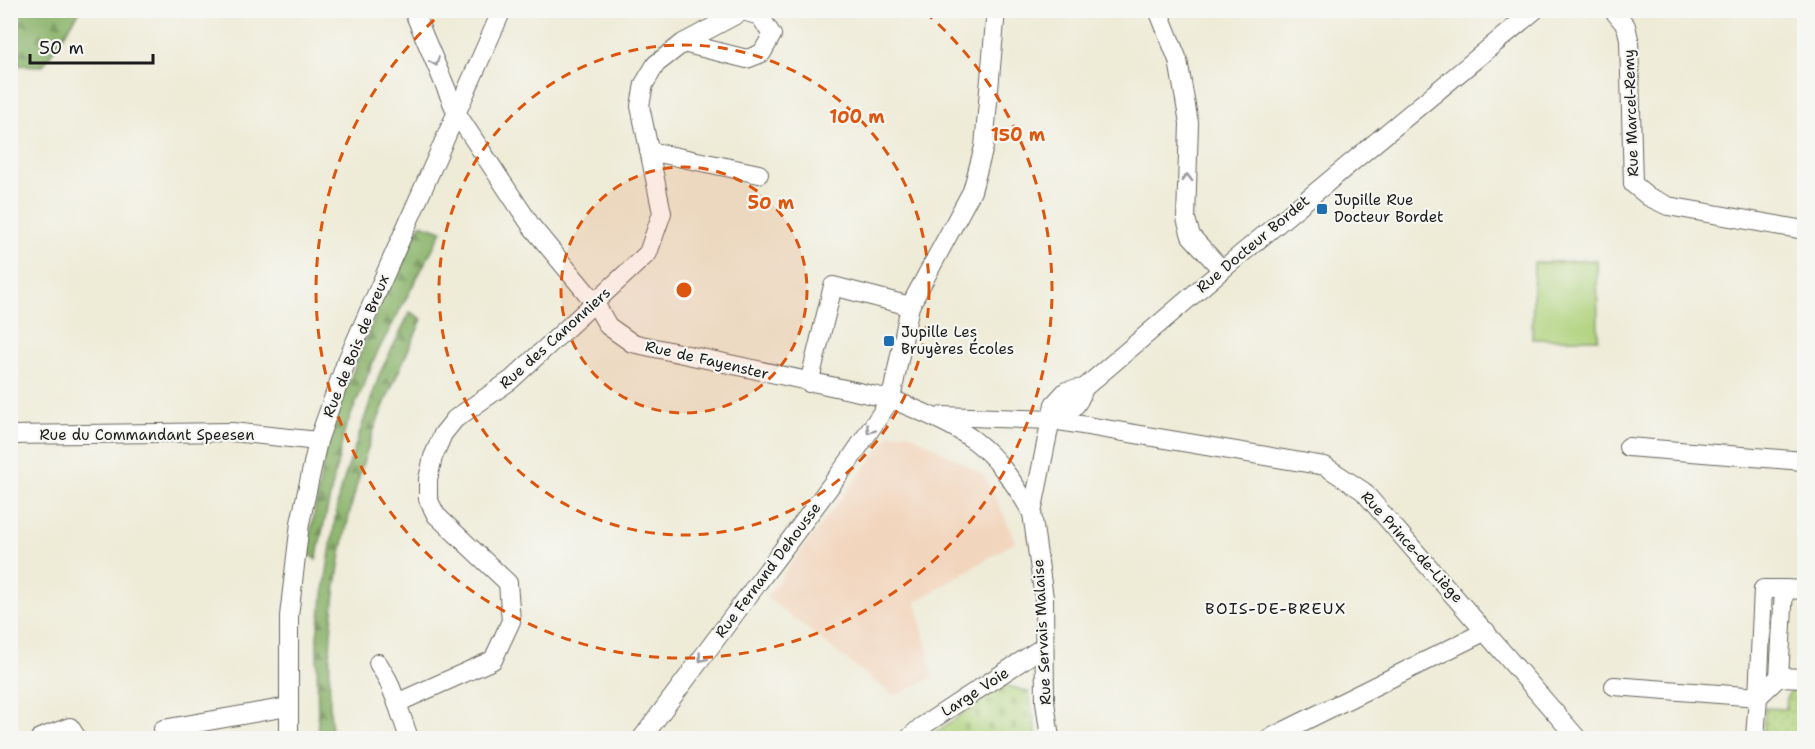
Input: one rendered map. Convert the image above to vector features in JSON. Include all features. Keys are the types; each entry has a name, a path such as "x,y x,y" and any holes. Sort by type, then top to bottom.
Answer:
{"street":[{"name":"Rue de Fayenster","path":"413,10 457,114 532,227 595,303 608,326 632,343 891,399 961,429 978,442 1014,482 1032,513"},
{"name":"Rue de Bois de Breux","path":"289,738 289,616 300,523 318,441 345,365 502,10"},
{"path":"891,399 910,306 972,191 984,147 996,10"},
{"path":"1158,10 1178,60 1189,123 1186,219 1191,236 1222,270"},
{"name":"Rue Docteur Bordet","path":"1052,420 1054,404 1066,391 1084,388 1535,10"},
{"name":"Rue Marcel-Remy","path":"1612,10 1626,26 1629,39 1633,184 1649,197 1668,206 1804,230"},
{"name":"Rue des Canonniers","path":"397,703 493,660 511,621 508,583 436,515 428,499 428,478 443,434 455,419 511,380 648,253 662,213 640,106 644,84 656,64 683,44"},
{"path":"649,151 759,174"},
{"path":"809,383 833,286 910,306"},
{"name":"Rue Fernand Dehousse","path":"642,738 849,461 891,399"},
{"name":"Rue Prince-de-Liège","path":"928,415 981,419 1052,420 1325,466 1363,491 1577,738"},
{"name":"Rue Servais Malaise","path":"1050,738 1045,702 1044,598 1032,513 1052,420"},
{"name":"Rue du Commandant Speesen","path":"10,435 232,432 318,441"},
{"path":"1628,447 1804,461"},
{"path":"1755,738 1763,589 1804,590"},
{"path":"1614,686 1758,697 1779,676 1784,589"},
{"path":"1270,738 1486,631"},
{"name":"Large Voie","path":"909,738 921,727 1043,647"},
{"path":"378,663 388,680 409,738"},
{"path":"1779,676 1804,678"},
{"path":"163,729 288,707"},
{"path":"40,738 70,727 77,738"}],"shaded area":[{"path":"907,432 984,475 1016,541 916,602 933,677 894,696 766,597 890,435"}],"green space":[{"path":"11,10 80,11 43,66 11,65"},
{"path":"421,224 442,231 377,353 345,429 316,560 307,552 329,431 383,297"},
{"path":"1597,260 1598,339 1532,339 1534,263"},
{"path":"410,312 422,319 370,441 349,514 332,625 330,700 332,738 318,738 317,636 339,494 380,373"},
{"path":"1005,685 1029,692 1037,738 927,738"},
{"path":"1794,688 1804,689 1804,738 1763,738 1765,708 1786,709 1787,696"}],"place":[{"name":"Jupille Rue Docteur Bordet","path":"1322,209"},
{"name":"Jupille Les Bruyères Écoles","path":"889,341"}],"district":[{"name":"BOIS-DE-BREUX","path":"1276,608"}]}
